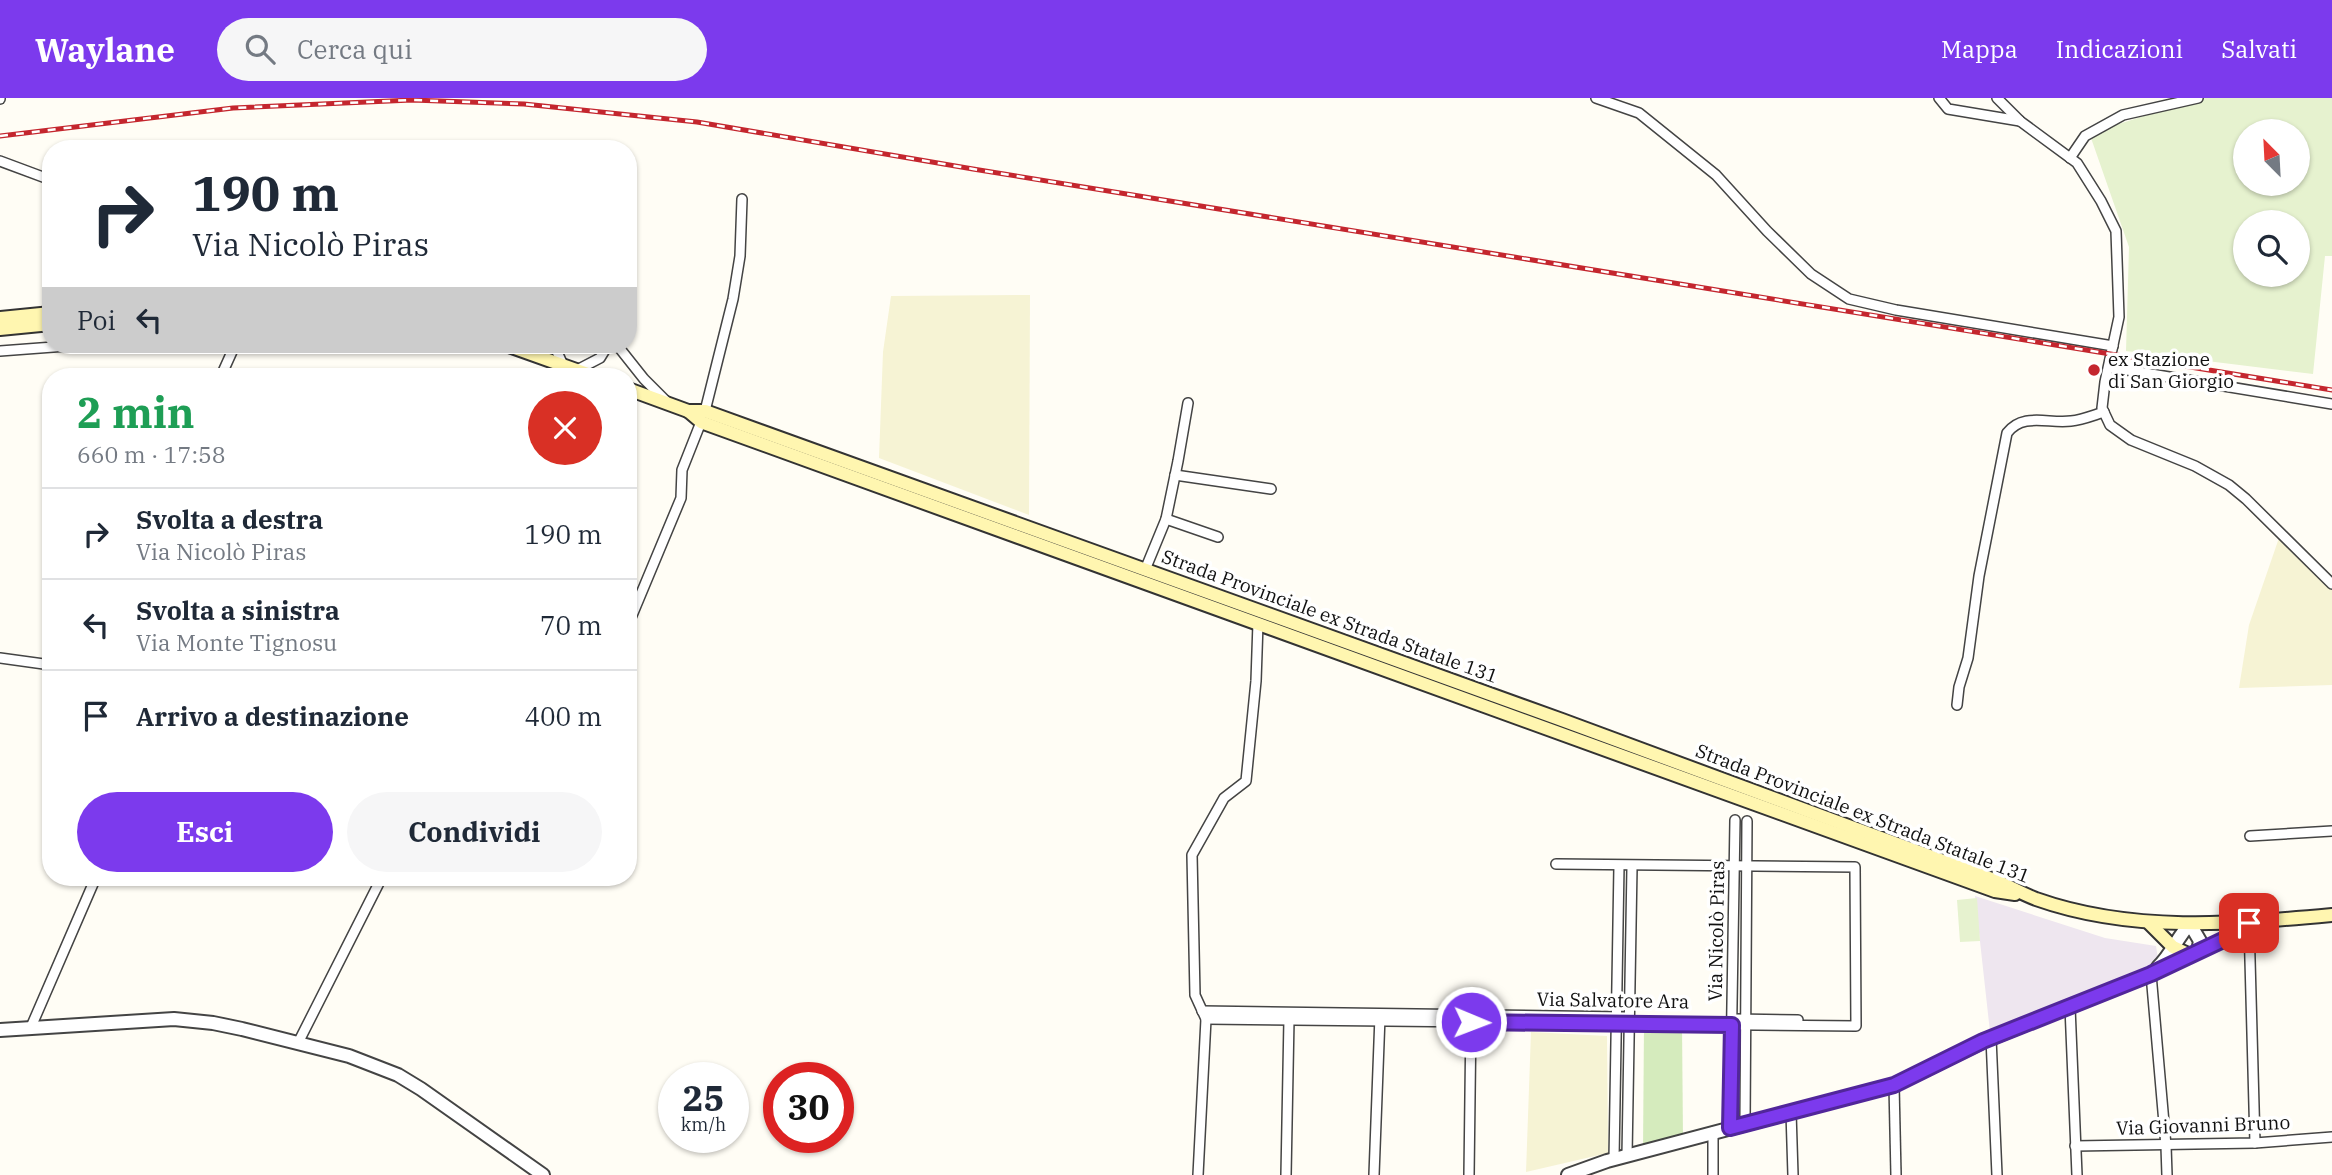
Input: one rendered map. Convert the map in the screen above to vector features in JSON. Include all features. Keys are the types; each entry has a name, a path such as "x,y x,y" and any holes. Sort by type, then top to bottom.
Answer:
{"main road":[{"path":"0,318 42,314"},
{"path":"0,329 42,325"},
{"path":"532,354 571,368"},
{"name":"Strada Provinciale ex Strada Statale 131","path":"637,392 1145,570 1997,881 2032,898"},
{"name":"Strada Provinciale ex Strada Statale 131","path":"703,416 1258,623 1995,891 2032,898"},
{"path":"2032,898 2058,906 2148,923 2249,923 2332,915"},
{"path":"2148,923 2173,947 2194,953"}],"street":[{"path":"1596,98 1639,113 1716,175 1811,274 1849,299 1896,310 2113,346"},
{"path":"1939,98 1948,109 2020,121"},
{"path":"1997,98 2020,121 2077,163 2116,231 2119,317 2102,408 2110,425 2131,440 2195,466 2229,485 2332,584"},
{"path":"2070,158 2085,136 2123,115 2198,98"},
{"path":"0,161 42,177"},
{"path":"637,603 681,498 682,470 703,416 733,299 740,256 742,199"},
{"path":"0,351 42,348"},
{"path":"558,354 563,365"},
{"path":"581,368 602,354"},
{"path":"624,354 635,368"},
{"path":"2109,367 2332,404"},
{"path":"637,370 670,404"},
{"path":"1145,570 1166,519 1188,403"},
{"path":"1957,705 1959,687 1968,658 1979,576 2007,433 2013,425 2024,421 2071,421 2104,412"},
{"path":"1175,475 1271,489"},
{"path":"1166,519 1218,537"},
{"path":"1198,1175 1204,1015 1195,995 1192,855 1224,797 1246,781 1256,681 1258,623"},
{"path":"0,658 42,665"},
{"name":"Via Nicolò Piras","path":"1730,1128 1735,820"},
{"name":"Via Nicolò Piras","path":"1745,1123 1747,821"},
{"path":"2250,836 2332,831"},
{"path":"1556,864 1748,867"},
{"path":"1607,1175 1610,1160 1616,1020 1619,866"},
{"path":"1627,1156 1632,867"},
{"name":"Via Salvatore Ara","path":"1204,1015 1856,1023 1854,867 1748,867"},
{"path":"31,1027 92,886"},
{"path":"298,1043 377,886"},
{"path":"1568,1175 1610,1160 1894,1085 1991,1038 2151,974 2223,940 2249,923"},
{"path":"2249,923 2255,1143"},
{"path":"2167,1175 2151,974 2165,960 2179,935 2190,924 2200,941 2194,953"},
{"path":"2070,1007 2077,1175"},
{"name":"Via Salvatore Ara","path":"1204,1015 1289,1019 1380,1017"},
{"path":"1374,1175 1380,1017"},
{"path":"1469,1175 1471,1018"},
{"path":"0,1030 174,1019 213,1023 349,1056 398,1074 543,1175"},
{"path":"1286,1175 1289,1019"},
{"path":"1991,1038 1997,1175"},
{"path":"1894,1085 1896,1175"},
{"path":"1791,1112 1793,1175"},
{"path":"1713,1132 1713,1175"},
{"name":"Via Giovanni Bruno","path":"2076,1146 2255,1143 2332,1137"}],"shaded area":[{"path":"1030,295 1029,515 879,458 883,352 891,296"},
{"path":"2280,535 2332,588 2332,685 2239,688 2249,625"},
{"path":"1975,896 2105,938 2156,946 2159,965 1990,1032"},
{"path":"1531,1032 1607,1036 1608,1153 1526,1172"}],"green space":[{"path":"2201,98 2332,98 2332,256 2325,256 2313,374 2126,351 2129,247 2091,138 2103,129"},
{"path":"1977,898 1980,941 1960,942 1957,900"},
{"path":"1644,1024 1682,1024 1683,1140 1643,1151"}],"railway":[{"path":"0,136 233,108 412,100 524,104 697,122 2332,390"}],"place":[{"name":"ex Stazione di San Giorgio","path":"2094,370"}],"route":[{"path":"1471,1022 1732,1025 1730,1128 1894,1085 1983,1041 2151,974 2223,940 2249,923"}]}
